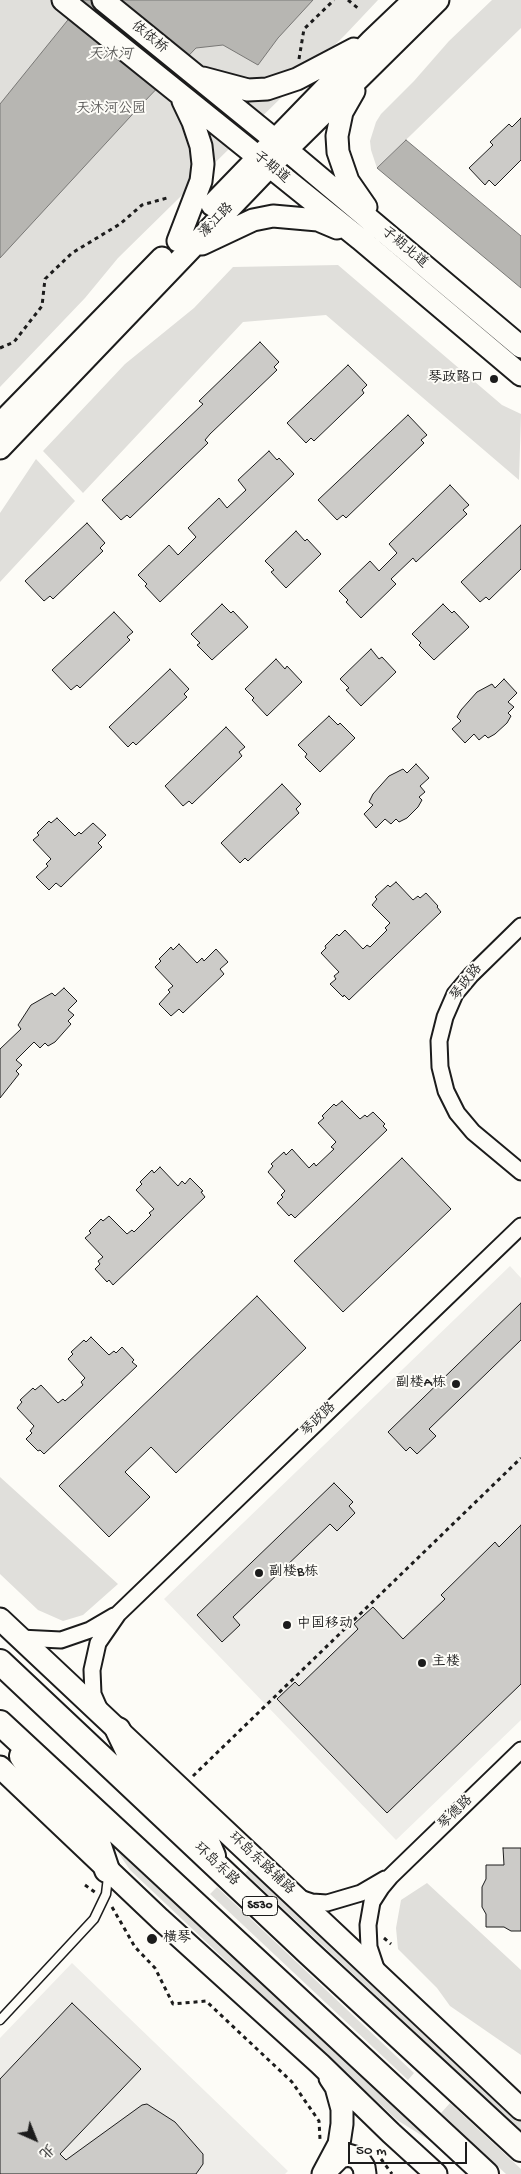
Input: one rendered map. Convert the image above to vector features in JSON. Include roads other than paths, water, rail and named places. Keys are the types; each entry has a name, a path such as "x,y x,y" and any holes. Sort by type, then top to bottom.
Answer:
{"main road":[{"name":"依依桥","path":"63,0 181,96"},
{"name":"依依桥","path":"103,0 196,76"},
{"name":"濠江路","path":"0,448 183,246 376,47 414,0"},
{"name":"濠江路","path":"376,47 438,0"},
{"path":"196,76 248,90 267,89 376,47"},
{"path":"376,47 358,85 342,112 337,136 338,152 348,181 378,226"},
{"name":"子期道","path":"196,76 281,144"},
{"name":"子期道","path":"181,96 360,240"},
{"path":"181,96 201,146 203,164 202,181 183,246"},
{"name":"子期北道","path":"281,144 521,347"},
{"path":"183,246 253,220 273,216 318,220 360,240"},
{"name":"子期北道","path":"360,240 521,375"},
{"name":"濠江路","path":"0,424 183,246"},
{"name":"环岛东路辅路","path":"0,1619 521,2109"},
{"name":"环岛东路","path":"0,1662 521,2149"},
{"path":"110,1722 131,1757 143,1772 197,1822 216,1865"},
{"path":"3,1726 40,1783 90,1832 98,1846 107,1870"},
{"path":"3,1726 486,2174"},
{"path":"0,1767 107,1870 320,2064 436,2174"},
{"path":"320,2064 336,2087 342,2109 339,2144 324,2173"},
{"path":"324,2173 340,2157 348,2155 358,2158 365,2174"}],"street":[{"name":"琴政路","path":"521,926 471,975 455,994 444,1017 439,1041 440,1067 444,1083 457,1113 473,1132 521,1172"},
{"name":"琴政路","path":"118,1614 521,1226"},
{"path":"20,1638 60,1640 90,1630 118,1614"},
{"path":"110,1722 93,1694 92,1670 98,1643 118,1614"},
{"name":"琴德路","path":"379,1976 369,1947 368,1925 372,1902 391,1876 521,1750"},
{"name":"琴德路","path":"296,1897 312,1902 328,1903 368,1889 391,1876"}],"lane":[{"path":"0,2020 94,1919 104,1899 108,1884 107,1870"}],"water":[{"name":"天沐河","path":"84,0 313,0 278,38 258,65 223,45 196,48 0,258 0,104"},
{"path":"406,140 521,236 521,288 377,168"}],"place":[{"name":"琴政路口","path":"494,379"},
{"name":"副楼A栋","path":"456,1384"},
{"name":"副楼B栋","path":"259,1573"},
{"name":"中国移动","path":"287,1625"},
{"name":"主楼","path":"422,1663"},
{"name":"横琴","path":"152,1939"}],"park label":[{"name":"天沐河公园","path":"111,110"}]}
